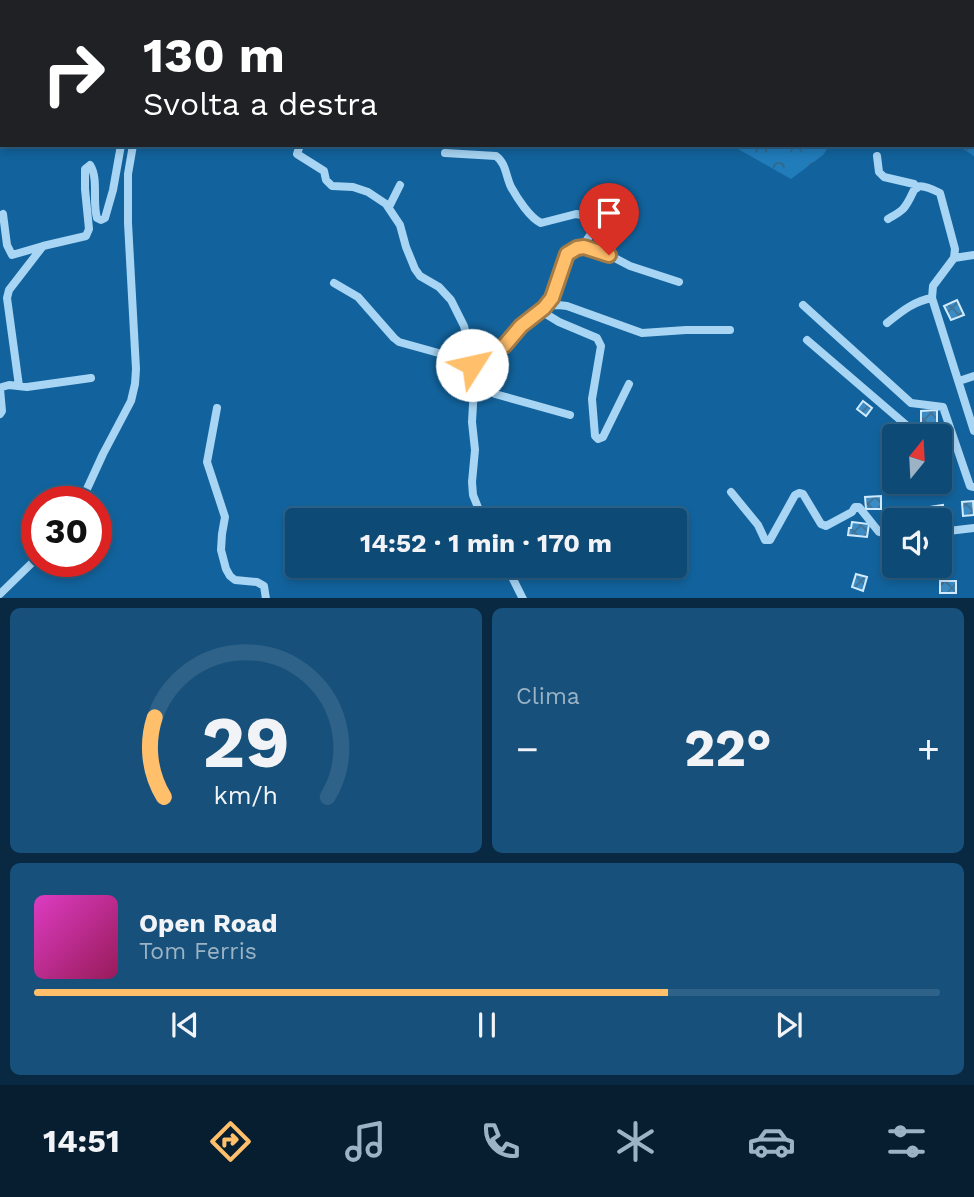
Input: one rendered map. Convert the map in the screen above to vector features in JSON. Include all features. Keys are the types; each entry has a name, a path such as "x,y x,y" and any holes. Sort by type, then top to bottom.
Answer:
{"street":[{"path":"0,216 3,214 6,245 12,254 86,236 89,229 85,169 90,165 95,173 97,218 101,220 113,190 121,147"},
{"path":"88,486 131,401 135,384 128,223 128,174 133,147"},
{"path":"299,147 297,154 324,171 326,180 332,186 353,187 368,192 387,204 400,225 415,269 451,300 464,326 472,360 475,450 472,482 478,508"},
{"path":"334,283 358,298 399,341 472,360 504,346 521,326 552,298 567,254 582,247 596,228 587,216 576,215 541,223 534,220 512,188 501,160 496,156 445,153"},
{"path":"877,156 879,172 884,177 915,184 917,188"},
{"path":"389,207 400,185"},
{"path":"888,219 903,209 913,190 927,186 940,193 955,249 954,258 933,286 932,298 974,431"},
{"path":"19,386 7,298 9,290 43,246"},
{"path":"582,247 679,282"},
{"path":"954,258 974,255"},
{"path":"887,323 911,305 932,298"},
{"path":"803,305 911,403 943,407 948,424"},
{"path":"543,308 567,306 642,333 730,330"},
{"path":"543,308 559,322 597,338 601,346 592,399 595,436 598,439 603,437 629,384"},
{"path":"807,340 906,424"},
{"path":"959,381 974,376"},
{"path":"0,414 2,387 27,387 91,378"},
{"path":"474,387 479,386 495,394 570,415"},
{"path":"217,408 207,462 225,517 221,550 230,576 235,580 257,582 264,586 266,598"},
{"path":"952,435 970,486 974,487"},
{"path":"731,492 758,525 765,540 770,540 795,495 799,493 803,494 821,524 826,526 859,507 882,533"},
{"path":"952,531 974,528"},
{"path":"0,593 21,573"},
{"path":"513,578 523,598"}],"green space":[{"path":"735,147 829,147 823,155 791,179"},
{"path":"960,147 974,147 974,156"}],"building":[{"path":"957,300 964,315 951,320 944,306"},
{"path":"863,401 872,408 866,416 857,409"},
{"path":"937,410 937,424 921,424 921,411"},
{"path":"881,496 881,509 866,509 865,497"},
{"path":"973,501 974,515 963,516 962,502"},
{"path":"852,522 869,524 867,537 848,535"},
{"path":"856,574 867,577 863,591 852,587"},
{"path":"940,581 956,581 956,593 940,593"}],"route":[{"path":"472,365 472,356 504,346 521,326 544,308 552,298 567,254 584,247 609,255"}]}
